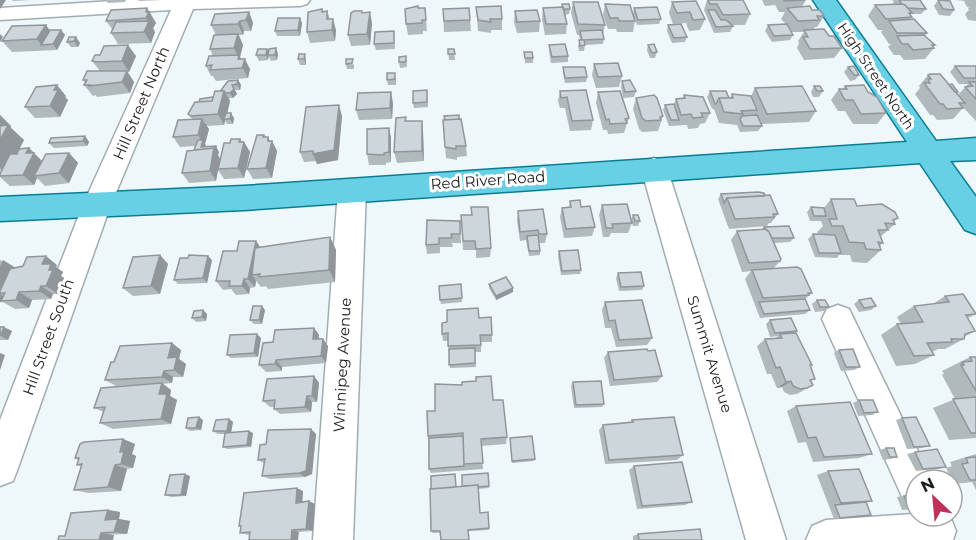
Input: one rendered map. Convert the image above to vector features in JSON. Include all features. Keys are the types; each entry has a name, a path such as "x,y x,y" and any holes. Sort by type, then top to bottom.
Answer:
{"main road":[{"name":"High Street North","path":"824,0 976,221"},
{"name":"Red River Road","path":"0,210 96,207 654,168 976,149"}],"street":[{"path":"0,14 185,1 300,0"},
{"name":"Hill Street North","path":"96,207 185,1"},
{"name":"Summit Avenue","path":"654,168 766,540"},
{"name":"Winnipeg Avenue","path":"333,540 352,190"},
{"name":"Hill Street South","path":"0,468 96,207"},
{"path":"838,320 908,468"},
{"path":"826,540 936,529"}],"building":[{"path":"708,0 743,0 750,14 723,15 717,4 710,4"},
{"path":"899,0 920,0 926,9 908,8"},
{"path":"938,0 950,1 954,10 943,9"},
{"path":"696,1 705,19 693,20 690,12 677,13 672,2"},
{"path":"573,2 598,2 605,25 578,24"},
{"path":"562,4 569,4 570,9 563,9"},
{"path":"605,4 630,5 635,21 619,21 618,18 610,18"},
{"path":"902,4 912,13 909,13 912,17 886,19 875,5"},
{"path":"418,6 418,8 425,8 426,20 422,20 422,23 406,24 405,9"},
{"path":"501,6 502,19 490,19 491,22 478,20 476,7"},
{"path":"810,6 812,10 820,10 824,16 817,16 819,20 798,21 787,8"},
{"path":"563,7 567,24 546,24 543,8"},
{"path":"657,7 661,19 638,20 634,8"},
{"path":"147,8 146,12 149,12 146,18 106,21 111,10"},
{"path":"469,8 470,20 444,21 443,9"},
{"path":"322,9 322,12 327,11 327,19 333,19 332,30 307,32 308,12"},
{"path":"537,10 540,21 517,22 515,11"},
{"path":"708,10 715,10 721,20 726,20 733,26 716,27"},
{"path":"354,11 370,12 367,34 348,35 351,13"},
{"path":"249,12 246,20 238,24 211,25 215,14"},
{"path":"278,18 300,18 298,30 275,31"},
{"path":"914,19 927,33 897,33 889,21"},
{"path":"149,21 144,32 111,33 116,22"},
{"path":"681,24 687,37 674,38 668,25"},
{"path":"787,24 793,35 774,36 768,25"},
{"path":"46,25 37,39 2,41 12,26"},
{"path":"824,29 829,36 834,36 842,48 810,49 803,37 808,37 804,30"},
{"path":"50,30 61,30 53,44 41,45"},
{"path":"602,30 604,39 582,40 580,31"},
{"path":"394,31 394,43 374,44 375,32"},
{"path":"238,34 234,48 210,49 214,35"},
{"path":"924,35 935,45 932,45 934,48 913,50 908,44 902,44 897,36"},
{"path":"69,37 76,37 74,41 67,42"},
{"path":"579,40 584,40 585,45 580,46"},
{"path":"565,44 568,56 552,57 549,45"},
{"path":"654,44 657,52 652,53 648,45"},
{"path":"128,45 122,61 92,61 95,55 100,55 104,46"},
{"path":"276,48 275,55 268,55 269,49"},
{"path":"258,49 267,49 266,55 256,55"},
{"path":"448,49 454,49 455,54 448,54"},
{"path":"524,52 532,52 533,58 525,58"},
{"path":"299,54 305,54 304,59 298,59"},
{"path":"239,55 238,59 245,59 242,68 210,70 212,65 206,66 209,56"},
{"path":"406,56 406,62 399,62 399,57"},
{"path":"346,59 353,59 352,63 346,64"},
{"path":"618,63 622,76 598,77 594,64"},
{"path":"854,66 859,75 854,75 848,67"},
{"path":"955,66 976,66 976,78 964,78"},
{"path":"563,67 585,67 587,77 565,78"},
{"path":"87,71 127,71 122,82 89,86 84,85 87,80 83,80"},
{"path":"387,73 395,73 395,79 387,80"},
{"path":"940,74 965,103 959,103 963,108 947,109 940,104 924,83 930,83 928,79 931,79 928,75"},
{"path":"238,80 237,84 232,85 234,89 230,93 221,90 228,81"},
{"path":"630,80 636,91 625,92 622,81"},
{"path":"969,82 976,82 976,99 965,87 973,86"},
{"path":"952,84 958,92 955,92 949,85"},
{"path":"57,85 54,90 58,90 50,106 25,107 36,87"},
{"path":"864,85 868,92 877,97 886,113 861,114 853,100 845,100 839,89 847,89 845,86"},
{"path":"802,86 816,111 767,114 755,88"},
{"path":"814,86 820,86 823,91 817,91"},
{"path":"427,90 427,102 413,103 413,91"},
{"path":"586,90 593,120 572,121 567,97 561,98 560,91"},
{"path":"215,91 224,91 218,114 191,116 188,114 195,102 212,101"},
{"path":"620,91 629,118 625,119 627,123 610,124 609,119 606,120 598,92"},
{"path":"710,91 726,91 729,98 719,98 715,104"},
{"path":"391,92 390,108 356,110 358,93"},
{"path":"732,94 751,96 757,110 741,111 743,114 724,112 719,98 733,98"},
{"path":"654,95 663,116 660,117 661,120 646,121 642,118 636,98"},
{"path":"684,95 703,97 710,113 701,113 703,117 693,118 691,114 681,115 676,99 685,98"},
{"path":"213,97 212,101 199,102 200,99"},
{"path":"674,104 679,120 671,120 665,105"},
{"path":"339,105 334,150 313,154 313,151 300,152 306,107"},
{"path":"226,113 231,113 230,119 224,119"},
{"path":"459,115 459,119 445,120 444,116"},
{"path":"757,115 762,126 743,126 740,119 742,116"},
{"path":"406,117 405,121 422,121 422,151 394,152 396,118"},
{"path":"202,119 198,135 173,137 178,120"},
{"path":"461,119 466,146 456,146 456,149 445,147 443,120"},
{"path":"8,125 0,140 0,126"},
{"path":"389,128 389,152 384,155 367,154 367,129"},
{"path":"257,135 264,135 263,137 268,137 268,141 272,141 266,168 247,169"},
{"path":"85,136 83,141 49,143 51,138"},
{"path":"231,139 240,139 239,142 244,142 238,168 218,169 224,143 230,143"},
{"path":"198,140 203,140 201,147 216,146 215,150 214,148 194,150"},
{"path":"29,148 26,153 34,153 23,175 0,176 10,154 17,154 19,149"},
{"path":"214,148 210,171 182,173 187,151"},
{"path":"69,153 59,173 34,176 46,154"},
{"path":"764,193 765,196 727,198 724,203 721,194"},
{"path":"770,195 778,214 773,214 774,217 735,219 727,198"},
{"path":"831,199 854,199 857,206 882,204 895,212 898,218 893,220 895,224 885,223 888,230 878,230 883,243 878,242 881,250 866,249 864,243 849,242 843,226 832,226 829,219 837,219"},
{"path":"580,200 581,207 590,206 595,227 566,229 562,208 571,207 570,201"},
{"path":"627,204 632,223 612,224 613,228 606,228 602,205"},
{"path":"471,207 488,207 491,248 476,249 475,241 463,241 461,215 472,215"},
{"path":"811,207 824,208 826,216 814,216"},
{"path":"543,209 547,234 539,234 538,230 520,232 518,211"},
{"path":"633,215 638,215 640,221 635,221"},
{"path":"427,220 460,221 460,234 451,234 452,238 439,238 439,244 426,245"},
{"path":"789,226 794,238 772,238 764,227"},
{"path":"766,229 780,261 749,263 737,231"},
{"path":"813,234 835,235 841,253 819,253"},
{"path":"538,235 540,251 529,251 527,236"},
{"path":"330,237 329,270 259,277 260,274 252,275 255,248"},
{"path":"239,241 256,241 248,279 244,279 242,286 229,286 230,281 216,281 223,251 237,251"},
{"path":"578,250 581,270 562,271 559,251"},
{"path":"160,255 151,286 123,288 133,257"},
{"path":"189,255 208,256 203,278 174,280 180,258 188,258"},
{"path":"46,256 42,264 51,264 49,270 53,270 46,286 41,286 39,291 19,292 16,300 1,301 5,293 0,293 0,291 10,269 23,266 27,257"},
{"path":"797,267 801,269 812,293 763,298 752,270"},
{"path":"641,272 644,286 621,287 618,273"},
{"path":"506,277 513,288 496,296 489,284"},
{"path":"461,284 462,298 440,300 439,286"},
{"path":"963,294 976,314 966,315 975,331 965,334 964,339 951,339 952,342 927,343 934,355 914,356 897,324 923,322 914,306 949,302 945,296"},
{"path":"871,298 876,306 864,308 859,300"},
{"path":"805,299 810,310 764,314 759,302"},
{"path":"642,300 652,338 619,340 615,320 609,321 605,302"},
{"path":"817,300 825,300 829,307 820,307"},
{"path":"253,306 262,306 259,320 250,320"},
{"path":"478,308 479,318 491,317 492,335 480,335 481,345 448,346 448,333 442,334 442,323 447,322 447,310"},
{"path":"203,310 202,317 192,318 194,311"},
{"path":"791,318 797,331 775,333 770,320"},
{"path":"314,328 313,339 323,339 321,356 276,360 275,364 259,365 263,343 273,342 275,330"},
{"path":"796,333 812,365 810,365 815,379 810,380 813,385 800,389 793,386 791,381 786,382 780,367 776,368 765,339 782,338 780,334"},
{"path":"257,334 254,353 227,355 230,335"},
{"path":"172,343 168,358 177,357 174,370 164,371 162,377 105,380 120,346"},
{"path":"475,348 475,363 449,365 449,349"},
{"path":"647,349 648,351 655,350 662,376 614,380 608,352"},
{"path":"853,349 860,367 846,367 839,350"},
{"path":"970,357 976,357 976,391 961,365 964,365 962,362 972,361"},
{"path":"314,376 312,396 307,396 305,407 274,409 275,400 263,401 267,379"},
{"path":"491,376 493,400 503,400 507,437 481,439 483,463 464,464 463,433 428,436 427,411 435,411 435,384 462,385 462,382 476,381 476,377"},
{"path":"601,381 604,404 576,405 573,382"},
{"path":"162,383 159,394 167,394 161,419 100,423 105,407 94,408 101,388"},
{"path":"976,397 976,433 971,433 953,399"},
{"path":"859,400 873,400 878,412 864,413"},
{"path":"850,402 872,454 824,457 816,437 808,438 796,406"},
{"path":"199,417 196,428 186,428 188,418"},
{"path":"674,417 683,455 609,460 603,425"},
{"path":"916,417 930,446 914,447 902,418"},
{"path":"229,419 227,431 213,431 216,420"},
{"path":"311,429 306,471 262,476 265,459 258,460 260,445 266,444 268,430"},
{"path":"249,431 247,445 223,447 225,433"},
{"path":"463,436 464,466 429,469 429,438"},
{"path":"532,436 535,459 512,461 510,438"},
{"path":"123,439 120,452 124,451 121,464 115,465 108,487 74,490 82,464 77,465 79,458 75,458 80,444"},
{"path":"886,448 894,448 897,457 890,457"},
{"path":"937,449 946,467 923,468 915,452"},
{"path":"976,457 976,480 970,480 962,464 968,463 966,458"},
{"path":"682,462 692,502 642,506 634,466"},
{"path":"859,469 872,501 841,503 828,471"},
{"path":"488,473 489,486 462,486 462,475"},
{"path":"185,474 181,495 165,495 170,475"},
{"path":"455,474 456,487 431,489 431,476"},
{"path":"478,485 480,513 488,512 489,528 468,530 469,540 441,540 440,531 431,531 430,489"},
{"path":"297,488 296,503 309,501 306,529 292,530 291,540 249,540 250,532 240,533 244,493"},
{"path":"866,502 871,515 840,518 835,505"},
{"path":"108,510 105,520 118,519 114,532 101,533 99,540 58,540 59,536 65,536 71,513"},
{"path":"700,529 702,540 639,540 638,534"}]}
